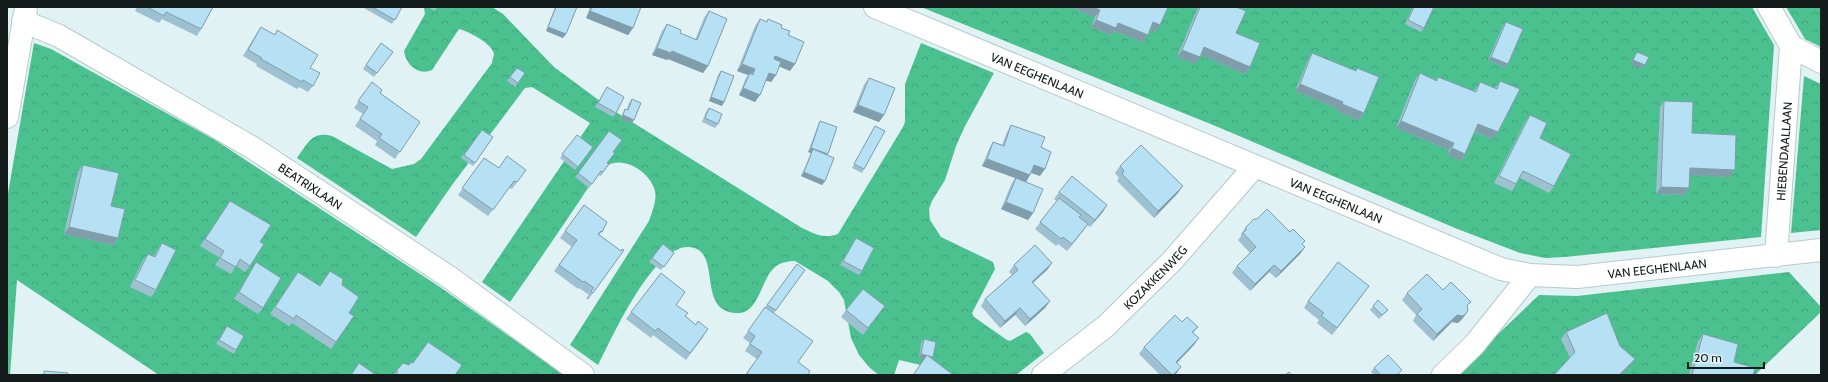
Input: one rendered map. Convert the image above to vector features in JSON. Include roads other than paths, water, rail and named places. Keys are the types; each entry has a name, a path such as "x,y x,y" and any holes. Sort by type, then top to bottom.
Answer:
{"street":[{"name":"VAN EEGHENLAAN","path":"875,7 1501,268 1530,275 1577,277 1821,250"},
{"path":"1768,7 1791,46 1821,62"},
{"path":"7,117 24,14"},
{"name":"BEATRIXLAAN","path":"24,14 59,36 253,148 449,277 583,375"},
{"name":"HIEBENDAALLAAN","path":"1776,256 1791,46"},
{"name":"KOZAKKENWEG","path":"1042,375 1106,326 1172,261 1255,166"},
{"path":"1443,375 1474,345 1530,275"}]}
